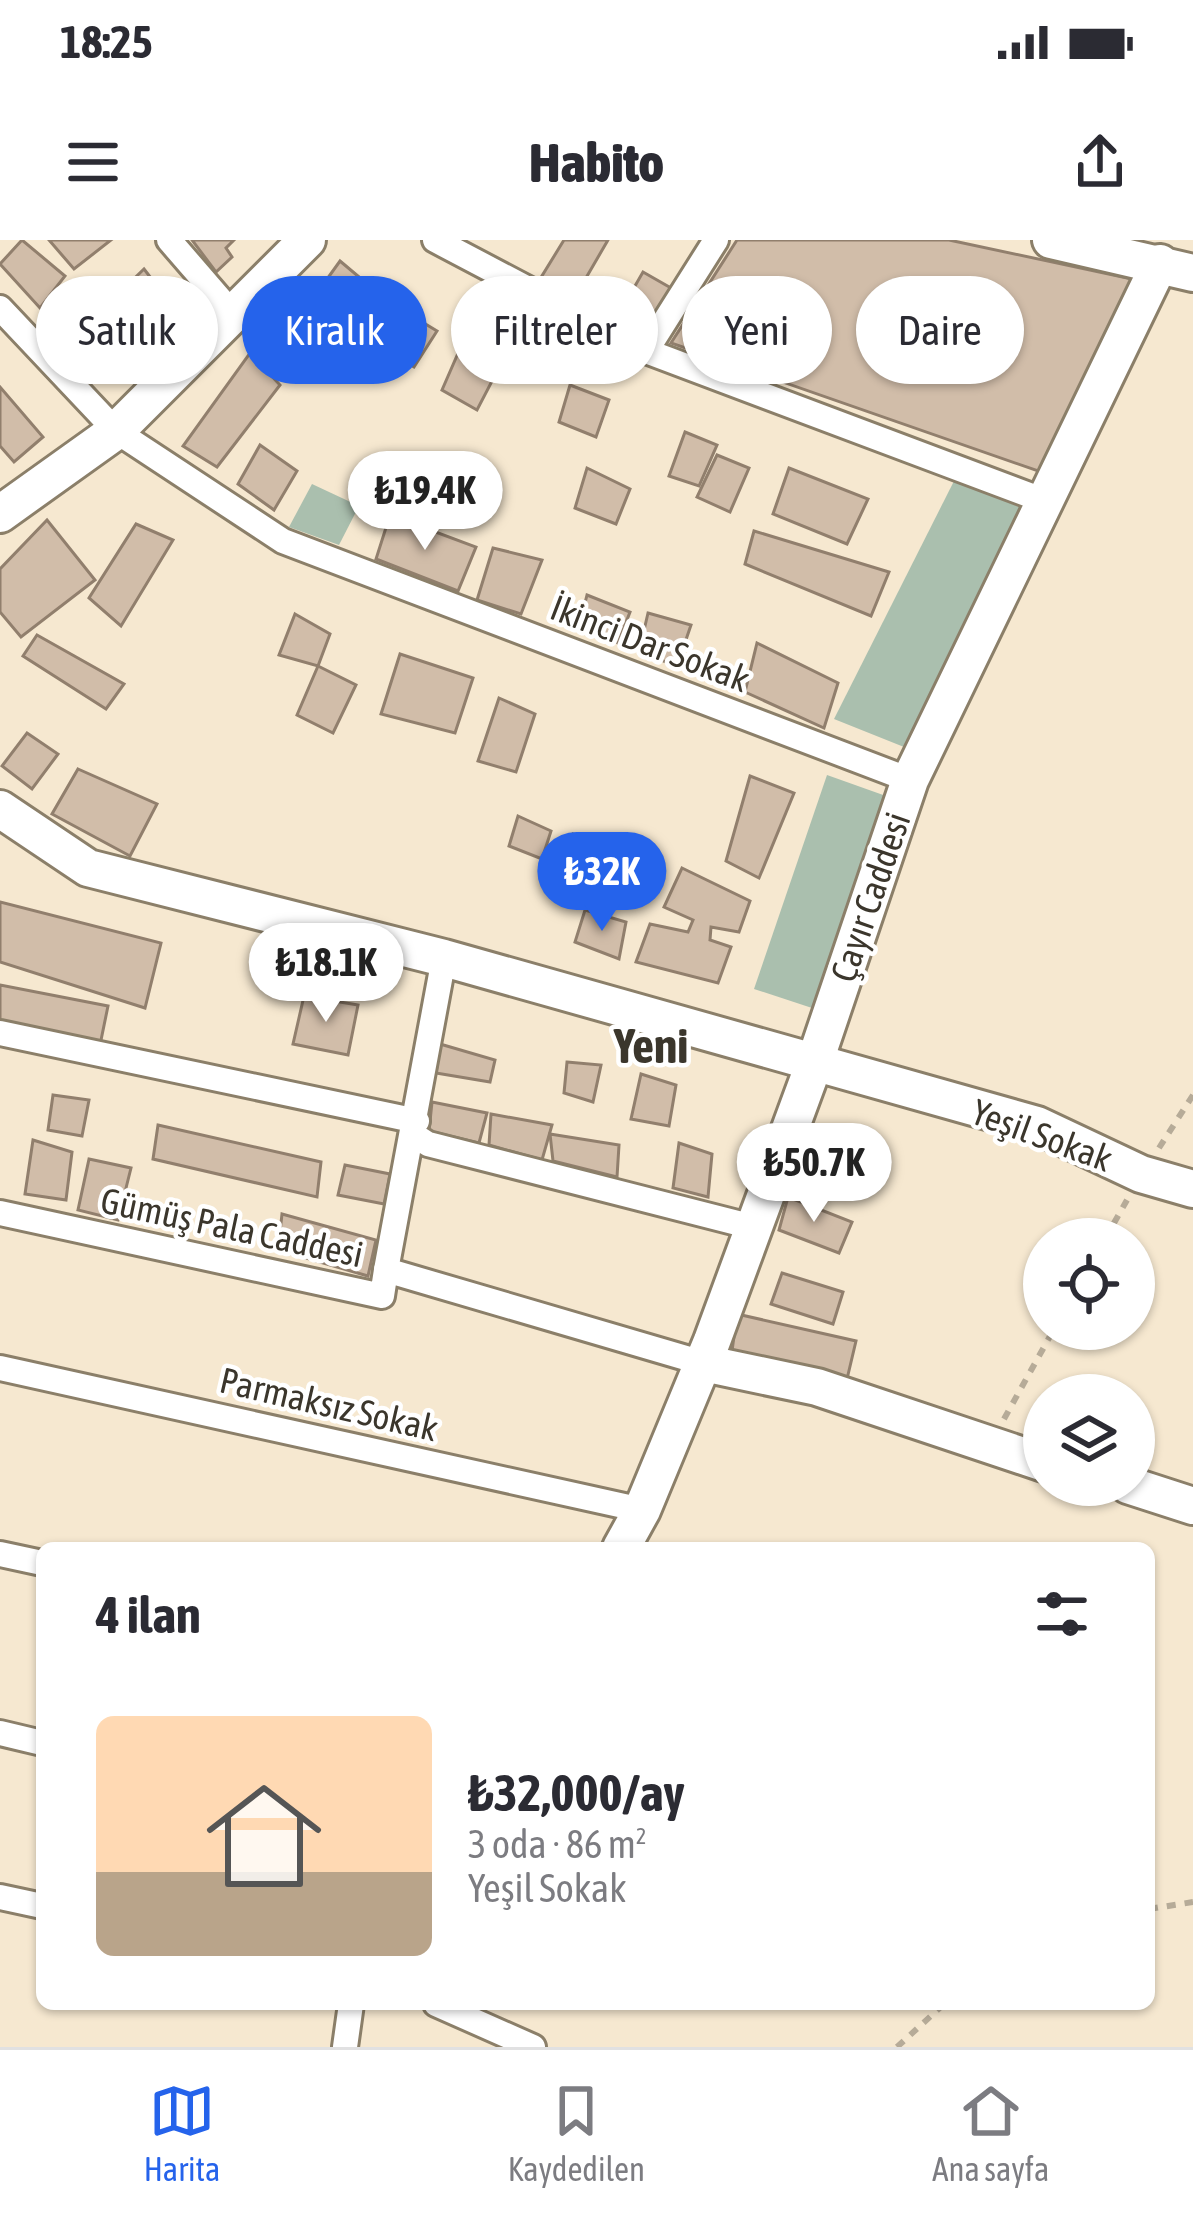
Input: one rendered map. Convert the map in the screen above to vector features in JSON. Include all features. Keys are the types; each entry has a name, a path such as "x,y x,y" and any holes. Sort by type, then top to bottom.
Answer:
{"street":[{"path":"169,240 233,314"},
{"path":"0,514 116,431 307,240"},
{"path":"435,240 503,276"},
{"path":"658,332 716,240"},
{"path":"1051,240 1166,259"},
{"name":"Çayır Caddesi","path":"624,1542 703,1363 814,1064 910,780 1166,259"},
{"name":"İkinci Dar Sokak","path":"0,308 116,431 283,542 910,780"},
{"path":"658,356 1045,501"},
{"name":"Yeşil Sokak","path":"0,808 88,868 444,958 1037,1125 1142,1174 1193,1189"},
{"path":"386,1270 444,958"},
{"path":"0,1033 416,1128 428,1144 753,1227"},
{"name":"Gümüş Pala Caddesi","path":"0,1213 382,1296 386,1270 703,1363"},
{"path":"703,1363 818,1387 1023,1457"},
{"name":"Parmaksız Sokak","path":"0,1368 642,1510"},
{"path":"1155,1494 1193,1506"},
{"path":"0,1554 36,1562"},
{"path":"0,1733 36,1742"},
{"path":"0,1897 36,1905"},
{"path":"345,2047 350,2010"},
{"path":"449,2010 532,2047"}],"path":[{"path":"987,1448 1042,1350"},
{"path":"1155,1908 1193,1902"},
{"path":"897,2047 937,2010"}],"green space":[{"path":"954,481 1020,507 904,747 834,719"},
{"path":"312,484 359,506 339,545 289,527"},
{"path":"827,775 886,796 812,1008 754,989"}],"building":[{"path":"22,240 65,276 36,276 36,304 0,264"},
{"path":"49,240 111,240 74,269"},
{"path":"192,240 234,240 226,248 232,257 216,272"},
{"path":"564,240 608,240 587,276 542,276"},
{"path":"737,240 949,240 1132,279 1041,472 789,384 832,384 832,276 714,276"},
{"path":"340,261 358,276 329,276"},
{"path":"658,281 671,288 658,308"},
{"path":"427,325 437,331 427,347"},
{"path":"682,326 682,347 671,343"},
{"path":"242,364 242,384 280,385 217,467 183,446"},
{"path":"451,369 451,384 490,384 477,410 442,390"},
{"path":"570,385 609,400 596,437 559,422"},
{"path":"0,387 43,437 14,462 0,446"},
{"path":"685,432 717,445 699,486 669,476"},
{"path":"260,445 297,471 274,510 238,484"},
{"path":"717,455 749,468 730,512 697,497"},
{"path":"587,468 630,489 616,524 575,508"},
{"path":"789,468 868,499 847,544 773,514"},
{"path":"390,515 476,547 458,591 376,559"},
{"path":"47,520 95,580 21,637 0,612 0,569"},
{"path":"136,524 173,540 121,626 89,598"},
{"path":"754,531 889,572 871,616 745,564"},
{"path":"493,548 542,560 521,614 477,600"},
{"path":"587,595 630,612 618,643 579,627"},
{"path":"648,613 691,625 677,666 639,652"},
{"path":"295,614 330,634 318,666 279,655"},
{"path":"37,635 124,684 106,709 23,656"},
{"path":"757,643 838,683 824,728 745,692"},
{"path":"400,654 473,678 455,733 381,714"},
{"path":"318,666 356,685 333,733 297,715"},
{"path":"499,698 535,714 516,772 478,761"},
{"path":"27,733 58,754 32,789 2,766"},
{"path":"78,769 157,804 130,856 52,814"},
{"path":"750,776 794,793 759,878 726,861"},
{"path":"518,816 551,831 542,859 509,846"},
{"path":"573,834 647,858 630,900 559,877"},
{"path":"682,868 750,901 739,932 711,927 710,940 731,947 718,983 636,962 650,924 688,932 693,920 664,907"},
{"path":"0,902 161,943 145,1008 0,962"},
{"path":"585,910 626,922 619,959 575,942"},
{"path":"0,985 108,1006 100,1045 0,1025"},
{"path":"304,996 358,1005 348,1055 293,1044"},
{"path":"440,1044 495,1060 490,1082 436,1073"},
{"path":"567,1062 601,1065 593,1102 564,1093"},
{"path":"641,1074 676,1085 669,1126 631,1119"},
{"path":"53,1095 89,1100 82,1136 48,1130"},
{"path":"432,1102 487,1113 479,1143 429,1131"},
{"path":"491,1114 552,1125 542,1160 489,1145"},
{"path":"158,1125 321,1162 317,1197 153,1159"},
{"path":"550,1134 619,1145 617,1177 553,1161"},
{"path":"33,1140 72,1152 66,1200 25,1194"},
{"path":"679,1143 712,1154 708,1197 673,1188"},
{"path":"89,1159 131,1168 118,1220 78,1210"},
{"path":"345,1165 390,1174 384,1204 338,1195"},
{"path":"788,1197 852,1222 839,1253 779,1230"},
{"path":"282,1214 376,1240 368,1276 278,1250"},
{"path":"782,1273 843,1292 833,1324 771,1304"},
{"path":"737,1314 856,1341 847,1379 732,1351"}],"district":[{"name":"Yeni","path":"651,1045"}]}
